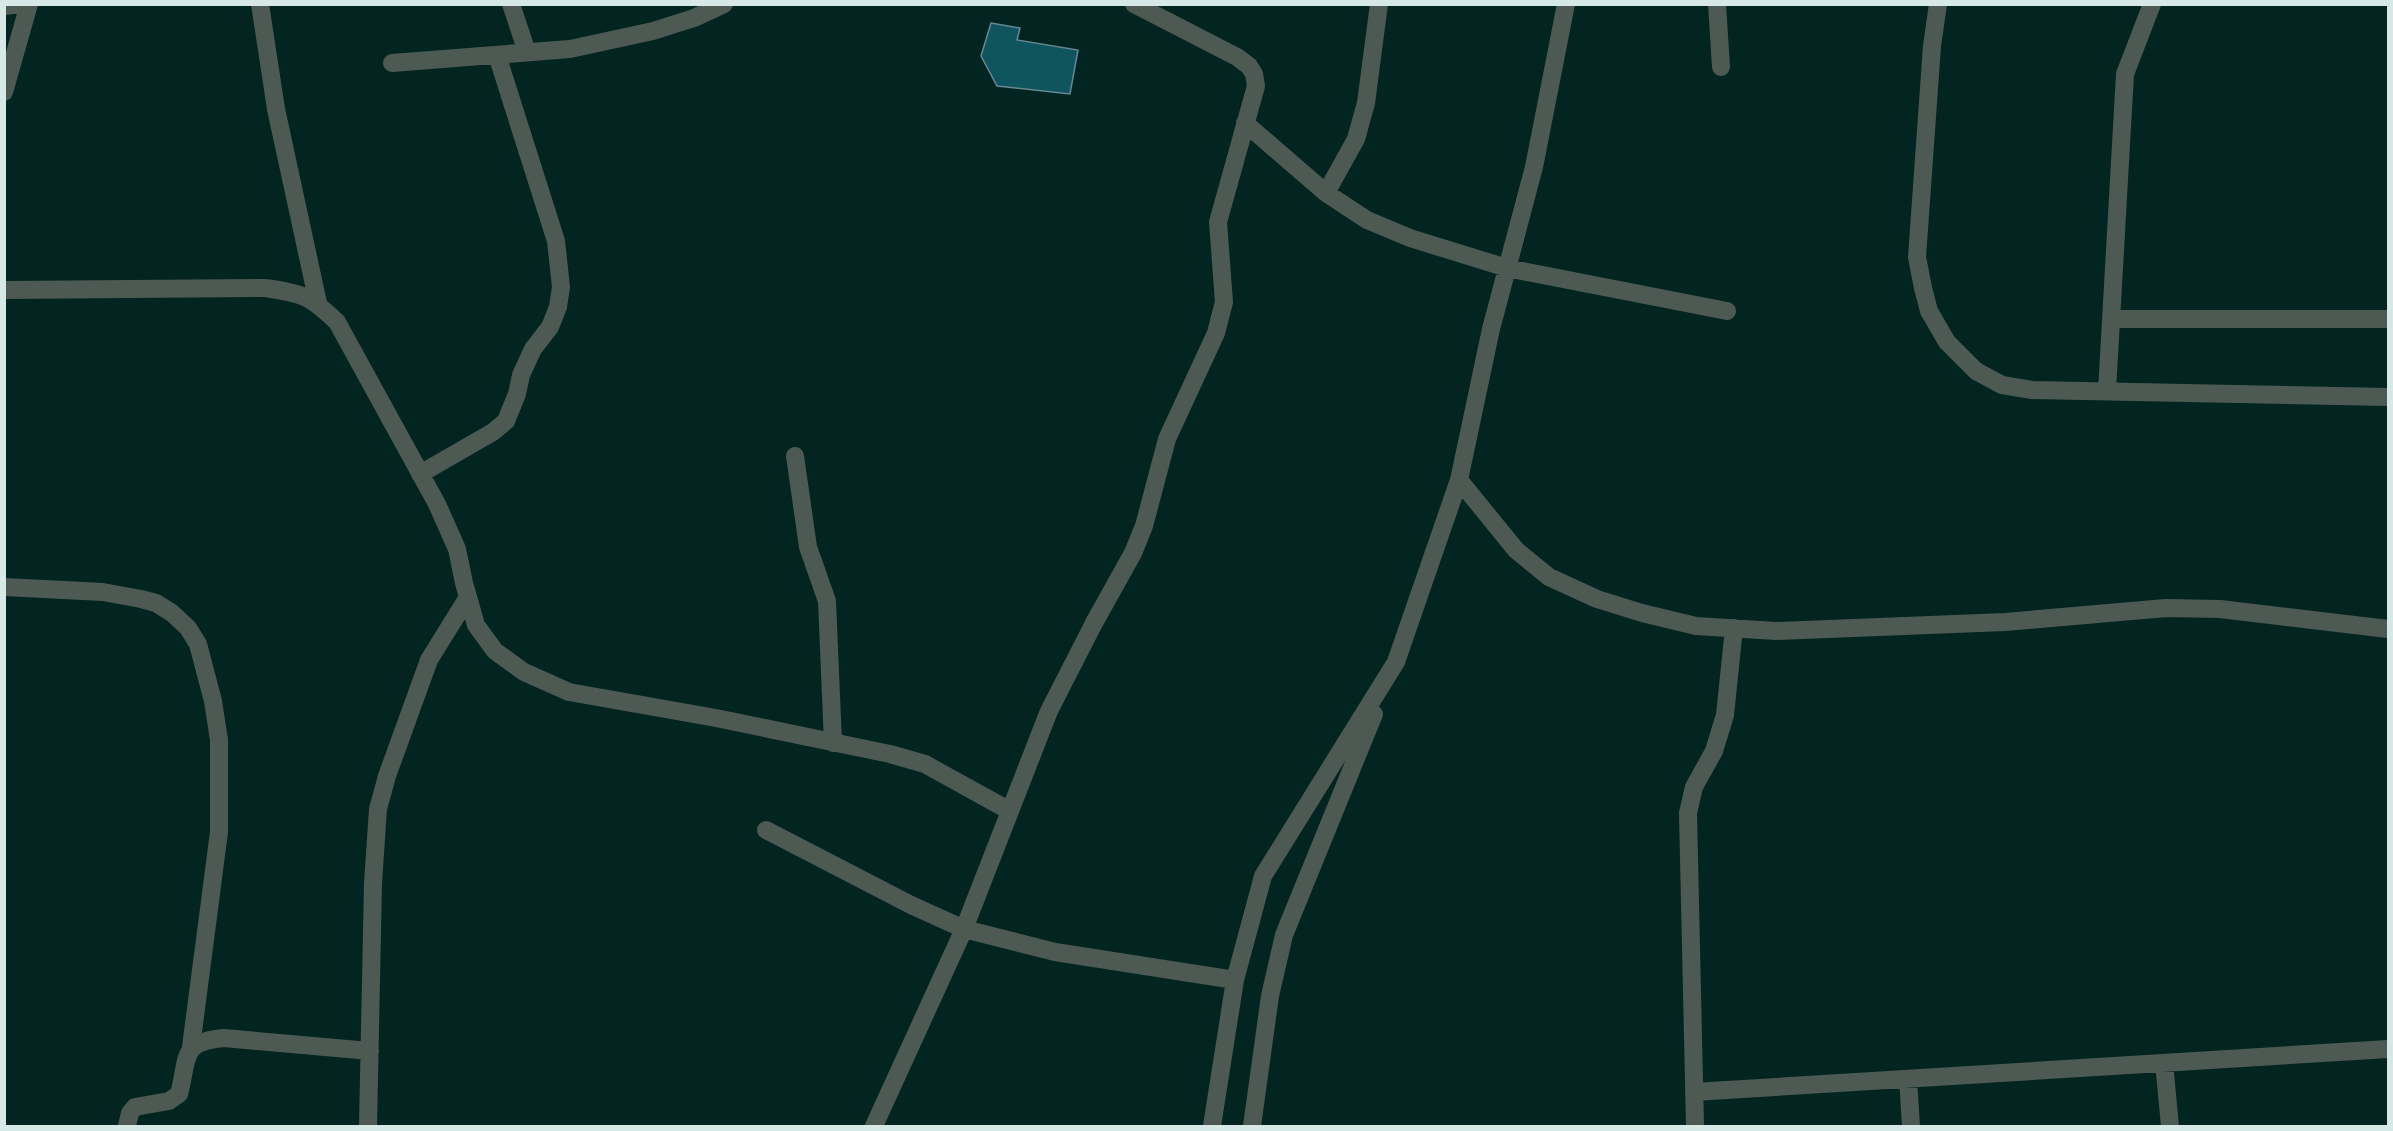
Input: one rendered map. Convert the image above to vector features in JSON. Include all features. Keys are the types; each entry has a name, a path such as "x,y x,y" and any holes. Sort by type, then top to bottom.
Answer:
{"street":[{"path":"4,6 24,4"},
{"path":"4,92 29,4"},
{"path":"260,4 276,109 318,303"},
{"path":"511,4 527,52"},
{"path":"392,63 570,49 653,31 694,18 724,4"},
{"path":"874,1126 964,929 1049,711 1133,553 1144,526 1167,439 1216,333 1224,302 1218,222 1256,87 1254,75 1249,66 1237,57 1134,4"},
{"path":"1326,193 1356,139 1363,112 1379,4"},
{"path":"1252,1126 1275,966 1284,935 1396,662 1458,480 1491,329 1534,167 1566,4"},
{"path":"1717,4 1721,67"},
{"path":"1938,4 1932,46 1917,257 1929,311 1947,342 1976,370 2002,385 2032,390 2388,397"},
{"path":"2107,391 2125,74 2152,4"},
{"path":"420,474 493,432 506,421 517,394 521,375 533,349 550,327 558,307 561,286 555,241 496,55"},
{"path":"1245,123 1326,193 1367,220 1410,238 1506,268 1727,311"},
{"path":"4,290 265,288 297,292 318,303 337,322 420,474 457,549 476,625 495,651 524,672 569,692 673,710 890,754 925,764 1010,811"},
{"path":"2112,319 2388,320"},
{"path":"795,456 808,547 826,601 833,743"},
{"path":"1458,480 1516,550 1549,577 1597,599 1696,626 1776,631 2005,622 2166,608 2220,609 2388,628"},
{"path":"4,587 103,591 156,603 188,628 198,644 213,701 219,740 219,832 191,1047 185,1061 179,1094 169,1101 135,1107 130,1113 127,1126"},
{"path":"368,1126 375,843 378,809 387,776 429,660 468,597"},
{"path":"1695,1126 1688,813 1694,787 1714,750 1725,715 1734,628"},
{"path":"1212,1126 1235,980 1263,876 1396,662"},
{"path":"766,830 911,905 964,929 1055,952 1235,980"},
{"path":"191,1047 206,1040 224,1038 370,1051"},
{"path":"1694,1092 2388,1049"},
{"path":"2164,1063 2170,1126"},
{"path":"1908,1079 1911,1126"}],"building":[{"path":"991,23 1020,28 1017,40 1078,50 1070,94 997,86 981,56"}]}
